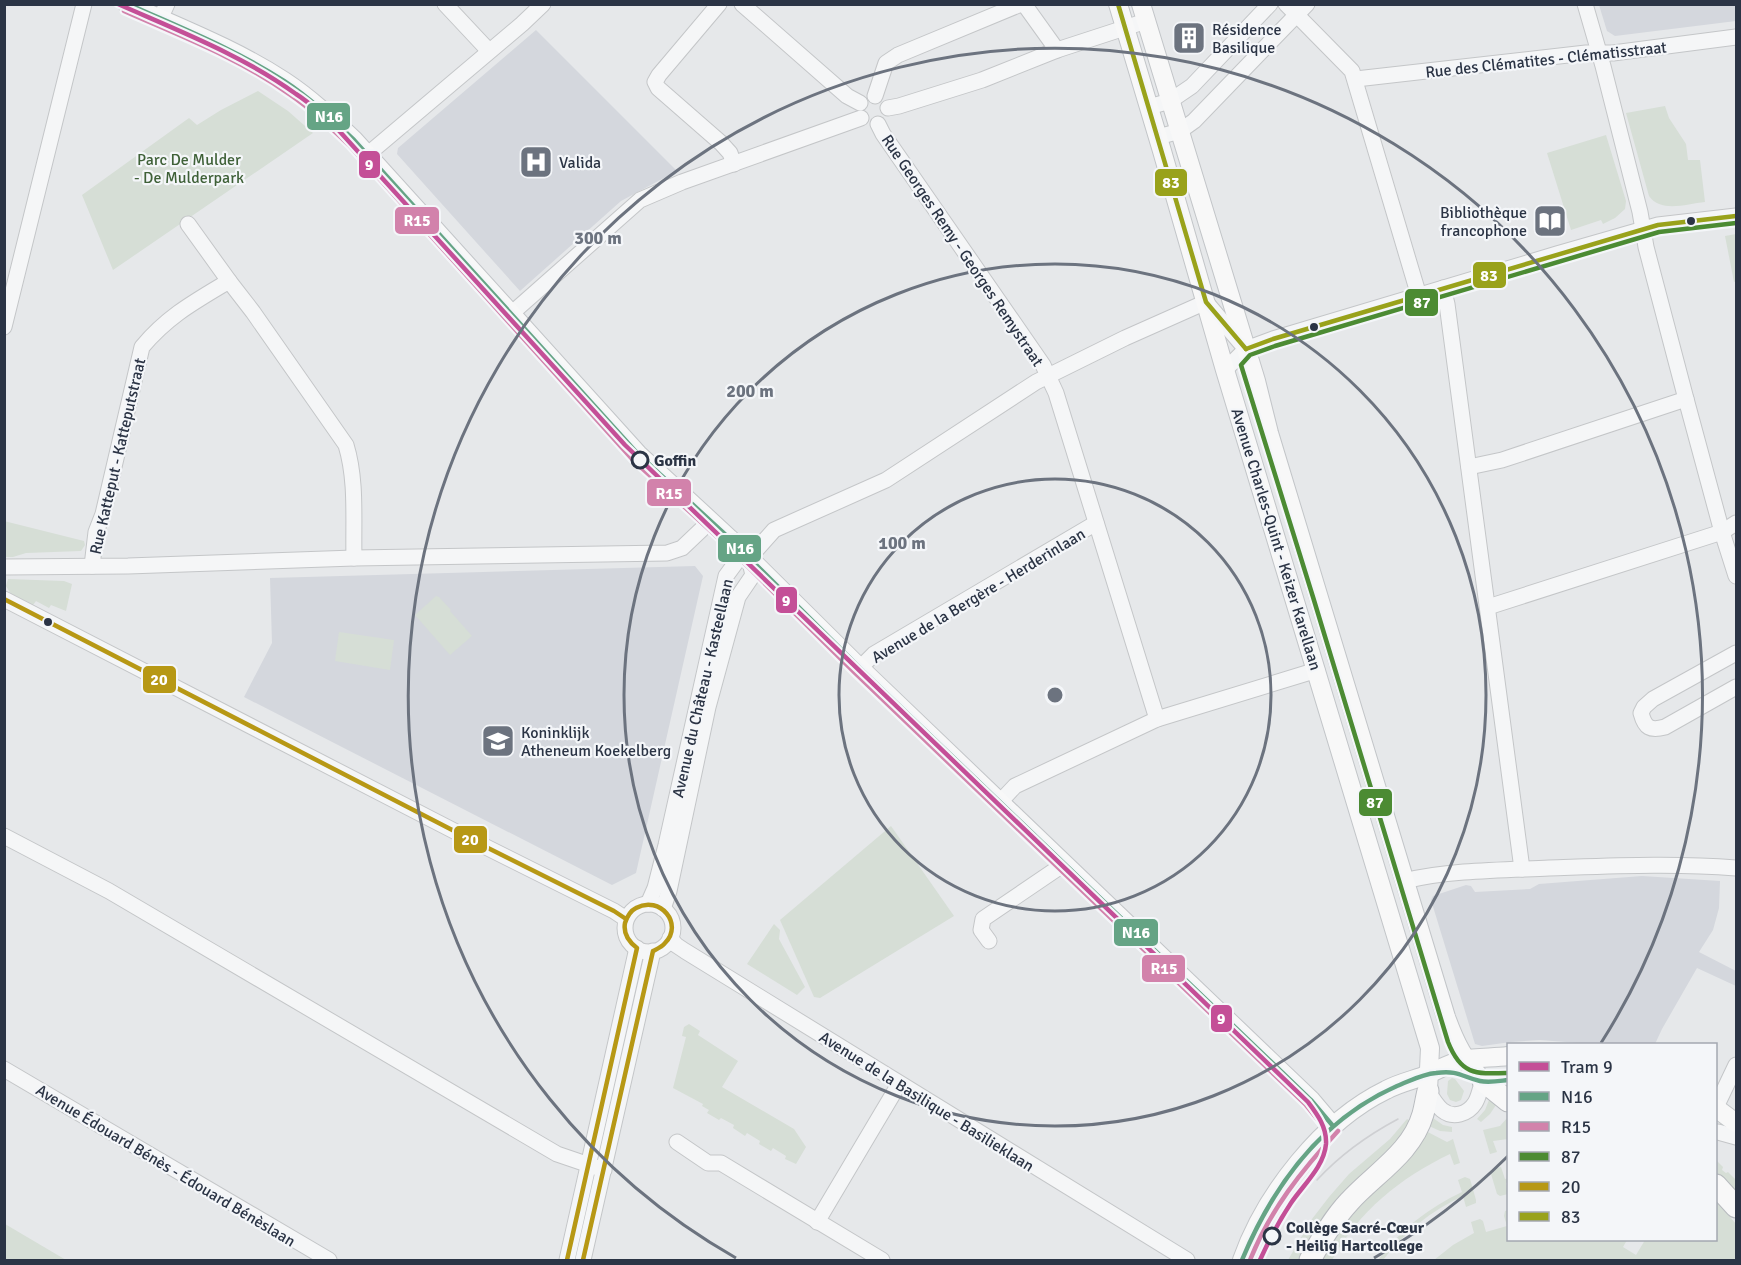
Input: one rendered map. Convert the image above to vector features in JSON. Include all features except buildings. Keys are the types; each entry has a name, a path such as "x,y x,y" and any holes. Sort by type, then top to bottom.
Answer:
{"highway":[{"path":"1483,1081 1507,1100"},
{"path":"1310,1260 1332,1223 1347,1204 1399,1155 1409,1142 1423,1115 1429,1082"},
{"path":"1717,1186 1737,1208"}],"main road":[{"path":"127,4 163,12 285,82 320,108 368,155 638,454 752,568 860,668 1311,1100 1333,1126"},
{"name":"Avenue Charles-Quint - Keizer Karellaan","path":"1118,4 1225,370 1430,1048 1429,1082"},
{"name":"Avenue Charles-Quint - Keizer Karellaan","path":"1144,13 1404,881 1454,1041 1465,1059"},
{"path":"591,403 603,430 633,462 702,529 752,568"},
{"path":"1242,1260 1268,1205 1294,1169 1348,1113 1386,1090 1429,1082 1449,1064 1465,1059 1507,1056"},
{"path":"1465,1059 1483,1081"},
{"path":"1717,1109 1737,1124"}],"street":[{"path":"4,327 84,4"},
{"path":"445,4 489,51"},
{"path":"368,155 543,4"},
{"path":"719,4 658,75 655,82 658,88 721,143 730,153 734,164"},
{"path":"742,4 847,96 870,124 878,124 886,116 888,108 882,99 875,96 865,98 861,111"},
{"path":"875,96 886,63 898,54 1022,4 1057,50"},
{"path":"1149,107 1170,101 1192,86 1270,4"},
{"path":"1585,4 1686,399 1722,532 1737,576"},
{"path":"1158,137 1180,131 1194,122 1296,8 1352,71 1356,79 1419,296"},
{"path":"888,108 982,80 1057,50 1125,28 1144,13"},
{"name":"Rue des Clématites - Clématisstraat","path":"1356,79 1613,53 1737,37"},
{"path":"511,314 640,200 861,111"},
{"name":"Rue Georges Remy - Georges Remystraat","path":"878,124 883,135 1048,375 1056,393 1157,719"},
{"path":"1225,370 1246,349 1273,339 1665,224 1737,216"},
{"path":"188,224 346,445 351,461 354,558"},
{"name":"Rue Katteput - Katteputstraat","path":"92,566 96,532 103,514 142,347 157,329 183,308 229,281"},
{"path":"1443,288 1447,304 1522,869"},
{"path":"752,568 774,530 886,480 1048,375 1206,302 1246,349"},
{"path":"1469,467 1502,460 1686,399"},
{"name":"Avenue de la Bergère - Herderinlaan","path":"860,668 874,654 1096,523"},
{"path":"1488,607 1722,532 1737,524"},
{"path":"7,570 354,558 667,552 682,548 702,529"},
{"name":"Avenue du Château - Kasteellaan","path":"648,904 655,888 666,845 726,576 752,568"},
{"name":"Avenue du Château - Kasteellaan","path":"663,909 669,891 708,707 738,597 752,568"},
{"path":"6,600 460,834 615,911 626,919"},
{"path":"1737,653 1653,699 1641,713 1643,721 1654,730 1665,727 1737,687"},
{"path":"1000,802 1015,786 1157,719 1317,670"},
{"path":"4,836 94,882 557,1154 597,1167"},
{"path":"989,941 981,930 982,919 1064,864"},
{"path":"1404,881 1423,877 1522,869 1664,864 1737,868"},
{"path":"648,904 663,909 672,922 670,938 666,944 653,951 648,951 632,944 625,933 626,919 629,914 637,907 648,904"},
{"name":"Avenue de la Basilique - Basilieklaan","path":"670,938 685,951 1187,1260"},
{"path":"583,1260 597,1167 638,948"},
{"path":"567,1260 597,1167 653,951"},
{"path":"1717,1106 1737,1065"},
{"name":"Avenue Édouard Bénès - Édouard Bénèslaan","path":"4,1069 328,1260"},
{"path":"1429,1082 1443,1111 1460,1114 1471,1108 1477,1099 1483,1081"},
{"path":"817,1222 899,1084"},
{"path":"1718,1132 1736,1136"},
{"path":"677,1142 708,1163 720,1163 882,1260"}],"shaded area":[{"path":"1599,5 1736,5 1736,21 1615,36 1607,31"},
{"name":"Valida","path":"536,30 677,171 621,201 520,291 397,154 398,148"},
{"name":"Koninklijk Atheneum Koekelberg","path":"695,566 703,576 636,873 612,885 244,697 272,643 270,578"},
{"path":"1642,876 1720,881 1719,908 1713,930 1699,952 1736,971 1736,986 1697,968 1655,1043 1579,1043 1540,1040 1482,1046 1475,1044 1431,900 1433,896 1466,885 1471,886 1475,892 1530,889 1539,884"}],"green space":[{"name":"Parc De Mulder - De Mulderpark","path":"258,91 288,111 313,133 113,270 82,195 189,118 197,125"},
{"path":"1665,106 1669,118 1686,144 1688,160 1700,160 1705,202 1667,206 1654,201 1649,196 1626,113"},
{"path":"1606,135 1626,201 1625,209 1615,218 1603,224 1601,220 1571,230 1547,153"},
{"path":"1736,234 1736,281 1734,282 1725,236"},
{"path":"4,521 84,541 85,545 81,551 26,553 5,557"},
{"path":"8,579 64,581 72,584 66,611 51,605 49,608 36,601 33,605 11,594 6,586"},
{"path":"436,596 472,636 450,655 415,615"},
{"path":"339,632 394,640 390,670 335,661"},
{"path":"891,826 954,916 820,998 814,997 780,920"},
{"path":"774,924 780,930 779,939 805,987 797,995 747,964"},
{"path":"689,1024 700,1031 698,1035 738,1061 722,1087 794,1129 806,1147 796,1164 785,1159 786,1156 773,1148 771,1151 759,1144 760,1141 747,1133 745,1136 733,1128 734,1125 707,1113 709,1110 702,1106 703,1104 673,1088 686,1037 682,1036 684,1027"},
{"path":"1452,1078 1464,1091 1461,1100 1456,1102 1450,1100 1447,1094 1448,1081"},
{"path":"1489,1100 1496,1105 1481,1122 1477,1119 1485,1110"},
{"path":"1433,1118 1443,1125 1452,1127 1452,1132 1440,1131 1429,1126"},
{"path":"1507,1118 1507,1139 1493,1141 1497,1152 1490,1154 1483,1130 1500,1126"},
{"path":"1407,1119 1411,1121 1403,1136 1302,1260 1288,1260 1312,1219 1329,1197 1349,1174 1390,1139"},
{"path":"1424,1130 1447,1142 1453,1139 1460,1163 1454,1165 1450,1154 1414,1174 1368,1211 1332,1260 1318,1260 1332,1237"},
{"path":"1717,1161 1723,1167 1722,1170 1728,1172 1736,1180 1736,1197 1717,1176"},
{"path":"1501,1167 1505,1179 1507,1178 1507,1194 1500,1196 1497,1194 1491,1174 1493,1169"},
{"path":"1465,1177 1470,1179 1476,1203 1466,1207 1463,1196 1440,1208 1409,1231 1383,1260 1378,1260 1416,1221 1438,1205 1462,1192 1458,1180"},
{"path":"1717,1201 1736,1224 1736,1260 1434,1260 1453,1245 1474,1233 1471,1222 1480,1219 1483,1221 1486,1232 1507,1226 1507,1241 1626,1241 1623,1247 1636,1255 1644,1241 1717,1241"},
{"path":"1507,1210 1507,1226 1504,1216"},
{"path":"5,1224 66,1260 5,1260"}],"tram line":[{"name":"9","path":"118,4 210,44 254,67 301,97 332,123 625,445 1308,1102 1323,1126 1326,1138 1324,1152 1317,1168 1282,1217 1260,1260"},
{"path":"1317,1180 1355,1146 1398,1119"}],"transit line":[{"name":"N16","path":"128,4 265,69 303,94 337,124 638,454 729,538 860,668 1311,1100 1333,1126"},
{"name":"83","path":"1118,4 1206,302 1246,349"},
{"name":"R15","path":"124,11 209,48 250,69 313,112 349,145 633,460 724,543 855,673 1306,1105 1327,1131"},
{"name":"83","path":"1246,349 1658,225 1736,216"},
{"name":"87","path":"1507,1073 1478,1072 1464,1067 1458,1061 1448,1042 1241,365 1250,355 1275,346 1659,232 1736,223"},
{"name":"20","path":"4,599 626,919"},
{"name":"20","path":"567,1260 637,948 627,937 625,923 634,909 653,905 661,908 667,914 672,928 665,943 653,951 583,1260"},
{"name":"N16","path":"1242,1260 1269,1206 1303,1158 1323,1136 1370,1100 1421,1076 1444,1072 1483,1082 1507,1080"},
{"name":"R15","path":"1250,1260 1277,1207 1338,1131"}],"place":[{"name":"Résidence Basilique","path":"1189,38"},
{"name":"Valida","path":"536,162"},
{"name":"Bibliothèque francophone","path":"1550,221"},
{"name":"Goffin","path":"640,460"},
{"name":"Koninklijk Atheneum Koekelberg","path":"498,741"},
{"name":"Collège Sacré-Cœur - Heilig Hartcollege","path":"1272,1236"}]}
